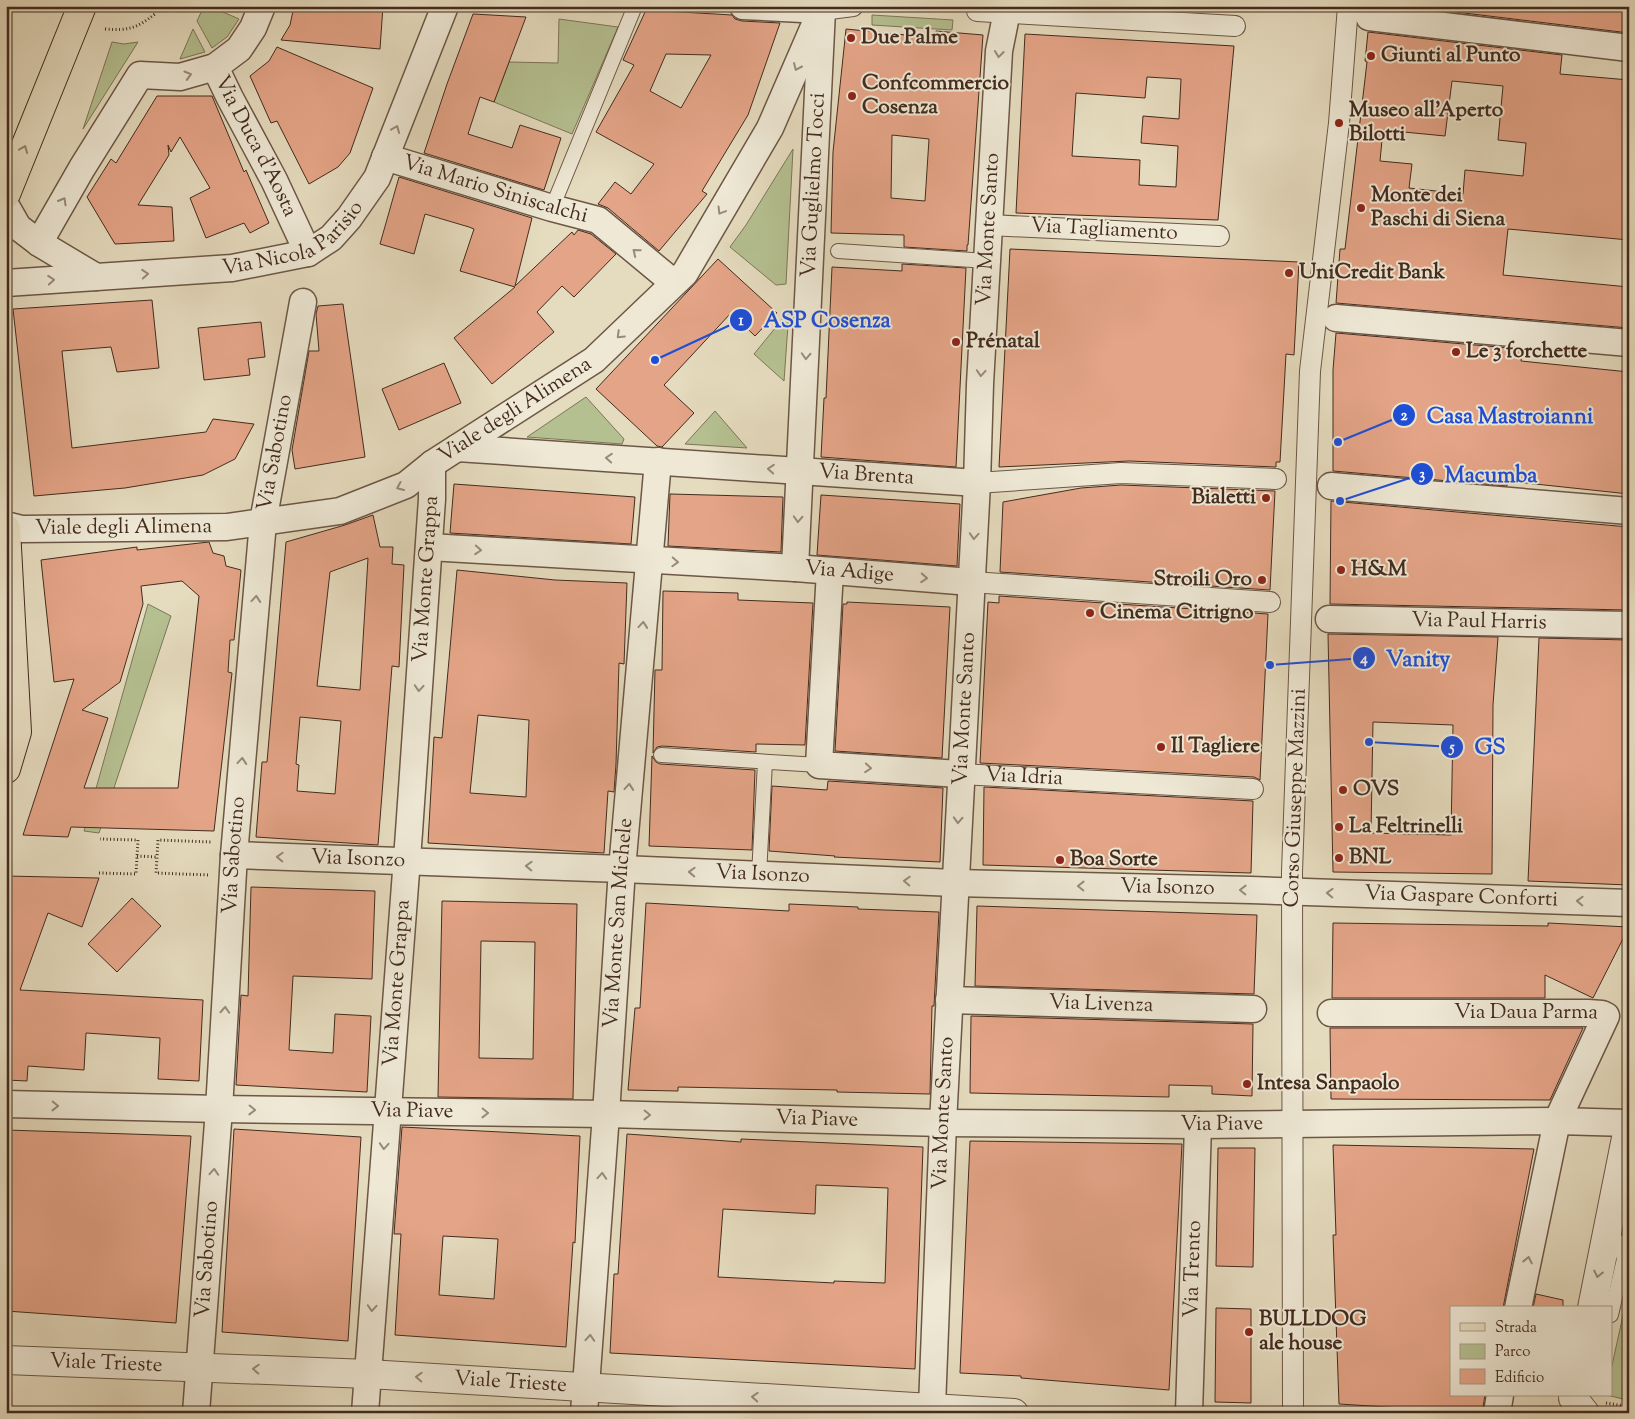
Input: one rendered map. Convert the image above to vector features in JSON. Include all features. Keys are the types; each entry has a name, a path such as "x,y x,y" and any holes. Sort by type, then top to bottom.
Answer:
{"main road":[{"path":"6,194 82,6"},
{"path":"6,768 17,732 11,693 12,527"}],"street":[{"path":"39,243 82,168 140,75 180,77 215,67 239,49 253,28 262,6"},
{"name":"Via Nicola Parisio","path":"6,283 232,268 308,253 332,238 349,218 377,178 445,6"},
{"path":"743,6 823,8 853,6"},
{"name":"Viale degli Alimena","path":"12,527 227,527 340,511 406,485 432,464 594,360 684,273 770,128 823,8"},
{"name":"Via Guglielmo Tocci","path":"795,568 823,8"},
{"path":"977,11 1008,10 1235,26"},
{"name":"Via Monte Santo","path":"932,1410 943,1123 960,774 977,484 980,384 999,51 1008,10"},
{"path":"1358,12 1629,48"},
{"name":"Corso Giuseppe Mazzini","path":"1293,1413 1292,892 1310,371 1339,123 1358,12"},
{"name":"Via Duca d'Aosta","path":"215,67 274,180 308,253"},
{"name":"Via Mario Siniscalchi","path":"385,157 552,208 598,220 674,283"},
{"path":"6,206 18,228 96,278"},
{"name":"Via Tagliamento","path":"990,225 1219,236"},
{"name":"Via Sabotino","path":"196,1413 219,1109 234,856 263,522 303,302"},
{"path":"1336,318 1629,343"},
{"name":"Via Brenta","path":"457,448 977,484 1121,473 1276,480"},
{"name":"Via Monte San Michele","path":"585,1400 622,869 658,461"},
{"name":"Via Monte Grappa","path":"365,1413 407,862 429,547 432,464"},
{"path":"1331,486 1629,511"},
{"name":"Via Adige","path":"429,547 795,568 1270,602"},
{"path":"820,765 830,571"},
{"name":"Via Paul Harris","path":"1329,619 1629,625"},
{"name":"Via Idria","path":"820,765 1253,789"},
{"name":"Via Isonzo","path":"234,856 622,869 955,884 1292,892"},
{"name":"Via Gaspare Conforti","path":"1292,892 1629,903"},
{"name":"Via Livenza","path":"949,1000 1253,1009"},
{"name":"Via Daua Parma","path":"1331,1013 1588,1013 1604,1015 1605,1018 1557,1121"},
{"name":"Via Piave","path":"6,1104 606,1114 943,1123 1198,1125 1557,1121 1629,1123"},
{"path":"1518,1306 1557,1121"},
{"path":"1592,1306 1629,1123"},
{"name":"Via Trento","path":"1189,1413 1198,1125"},
{"name":"Viale Trieste","path":"6,1360 368,1374 585,1400 1014,1413"},
{"path":"1497,1413 1500,1396"}],"lane":[{"path":"552,208 634,6"},
{"path":"838,251 987,261"},
{"name":"Via Idria","path":"661,755 820,765"},
{"path":"760,875 766,762"},
{"path":"1607,1232 1620,1243 1624,1258 1612,1311"}],"path":[{"path":"890,6 977,11"},
{"path":"104,29 129,29 140,26 156,14"},
{"path":"99,873 136,874 138,840 100,839"},
{"path":"208,875 156,873 158,840 211,842"},
{"path":"137,856 157,857"}],"green space":[{"path":"204,6 209,6 239,19 227,37 212,48 197,21"},
{"path":"872,15 953,20 952,30 872,25"},
{"path":"559,19 618,27 572,134 494,102 509,62 558,63"},
{"path":"193,29 205,52 180,59"},
{"path":"112,42 124,44 138,42 83,129"},
{"path":"793,149 786,284 776,285 730,247 746,225"},
{"path":"789,311 784,381 754,354"},
{"path":"586,397 624,439 622,444 527,437"},
{"path":"715,411 747,448 685,444"},
{"path":"148,604 171,616 99,833 84,831"},
{"path":"1629,1288 1629,1390 1627,1400 1611,1396 1612,1365"}],"building":[{"path":"294,6 383,6 380,49 281,40 290,25"},
{"path":"1406,6 1629,6 1629,33"},
{"path":"646,10 732,15 735,19 742,21 780,23 748,115 702,191 707,194 659,251 608,208 598,204 615,182 631,194 654,164 596,132 634,65 623,60","holes":["666,54 711,55 681,108 650,91"]},
{"path":"473,14 526,17 494,102 480,97 468,134 512,148 520,125 561,138 544,190 424,153"},
{"path":"846,29 936,38 936,31 983,35 967,251 904,247 904,235 831,233 833,152","holes":["892,135 929,139 925,201 891,198"]},
{"path":"1368,32 1562,55 1560,74 1629,80 1629,240 1508,229 1503,275 1629,287 1629,328 1336,303 1340,249 1345,249 1367,62 1365,61","holes":["1452,81 1503,86 1498,140 1526,143 1523,176 1465,170 1463,194 1409,188 1412,164 1380,161 1383,130 1445,136"]},
{"path":"1025,34 1234,46 1218,220 1016,213","holes":["1147,77 1181,79 1179,119 1143,116 1141,143 1178,146 1176,187 1139,185 1140,160 1072,156 1076,93 1145,98"]},
{"path":"277,47 373,88 350,153 338,167 309,184 277,121 271,123 250,76 269,61"},
{"path":"157,96 212,96 244,172 246,170 269,223 250,233 244,223 206,238 190,198 210,188 180,137 171,152 168,145 169,155 138,205 172,207 174,241 115,244 87,197 111,159 116,163"},
{"path":"399,177 532,218 515,286 572,232 574,235 578,230 591,234 616,254 574,297 562,286 537,312 554,332 492,384 454,338 515,287 460,271 474,229 469,227 425,214 414,254 380,244"},
{"path":"1010,249 1299,262 1294,355 1286,354 1280,462 1276,462 1276,467 1129,461 999,467"},
{"path":"718,259 777,313 755,336 731,313 664,385 694,413 662,447 657,446 596,389"},
{"path":"902,264 966,268 956,467 821,457 824,398 826,398 832,267 902,271"},
{"path":"152,300 159,368 117,372 111,347 62,351 72,448 206,432 213,419 254,424 235,459 203,475 125,488 34,496 13,309"},
{"path":"343,304 365,457 295,469 292,450 309,351 319,351 316,314 318,306"},
{"path":"261,322 265,357 248,359 250,375 204,380 198,328"},
{"path":"1336,333 1522,349 1521,361 1629,372 1629,494 1507,481 1507,486 1333,471 1333,370"},
{"path":"444,363 461,403 399,430 382,389"},
{"path":"454,484 635,497 631,544 450,533"},
{"path":"1121,485 1275,491 1270,590 1000,572 1003,502 1081,488"},
{"path":"670,494 783,497 781,552 668,546"},
{"path":"821,495 960,504 957,566 817,555"},
{"path":"1331,501 1629,527 1629,610 1330,604"},
{"path":"373,515 380,547 393,547 392,564 404,565 399,667 392,666 378,845 256,837 262,762 267,762 286,542","holes":["368,558 360,690 317,686 330,572","300,717 341,721 335,794 297,791 299,765 296,764"]},
{"path":"209,542 213,553 224,556 226,566 241,570 234,640 230,640 228,672 232,673 214,831 71,827 68,837 23,835 74,679 54,682 41,560 137,547 137,550","holes":["182,581 199,596 178,788 84,788 108,718 82,710 120,682 143,604 141,586"]},
{"path":"457,570 555,580 627,583 624,664 619,663 614,792 608,791 604,853 428,843 434,737 442,738","holes":["478,715 529,720 526,797 470,793"]},
{"path":"663,591 738,593 738,600 813,603 805,745 756,744 756,752 662,746 657,747 653,753 655,670 662,670"},
{"path":"999,596 1268,614 1260,780 1254,777 980,763 988,602 999,603"},
{"path":"847,602 950,607 942,758 835,751 843,604 847,604"},
{"path":"1328,634 1498,637 1493,705 1492,874 1333,872","holes":["1373,722 1453,725 1451,835 1371,833"]},
{"path":"1539,638 1629,640 1629,885 1528,881"},
{"path":"652,756 660,764 755,770 752,850 649,846"},
{"path":"828,781 943,788 940,862 834,857 769,851 772,786 827,790"},
{"path":"984,787 1253,801 1251,873 983,865"},
{"path":"6,876 99,878 82,927 48,913 20,990 203,1000 199,1081 158,1079 160,1038 86,1033 84,1070 28,1066 27,1081 6,1080"},
{"path":"251,887 375,891 372,979 293,976 289,1050 333,1053 335,1014 371,1016 367,1092 236,1085 241,995 248,996"},
{"path":"132,898 161,926 117,972 88,944"},
{"path":"442,901 577,904 573,1099 438,1097","holes":["481,941 535,942 533,1059 479,1058"]},
{"path":"646,903 789,911 789,904 939,912 934,1006 932,1006 930,1094 678,1087 678,1091 628,1090 635,1008 640,1008"},
{"path":"977,906 1257,915 1254,994 975,986"},
{"path":"1333,923 1548,926 1548,923 1629,927 1593,998 1545,975 1545,998 1332,998"},
{"path":"971,1016 1253,1024 1252,1096 1212,1094 1212,1086 1169,1085 1169,1097 970,1093"},
{"path":"1330,1028 1583,1028 1550,1100 1331,1099"},
{"path":"402,1127 580,1136 575,1243 573,1242 566,1347 395,1335 401,1234 394,1234","holes":["443,1236 498,1239 494,1299 439,1295"]},
{"path":"234,1129 361,1137 348,1341 222,1332"},
{"path":"6,1130 191,1136 176,1323 6,1311"},
{"path":"627,1134 741,1142 741,1139 923,1147 915,1369 610,1353 614,1274 618,1274","holes":["816,1185 888,1188 885,1283 834,1281 834,1283 718,1277 723,1209 815,1214"]},
{"path":"970,1141 1182,1144 1169,1390 1021,1378 1021,1376 960,1373"},
{"path":"1333,1145 1534,1149 1503,1306 1450,1306 1450,1396 1485,1396 1482,1413 1339,1404 1333,1235 1336,1235"},
{"path":"1218,1148 1255,1148 1253,1267 1216,1266"},
{"path":"1536,1294 1563,1300 1563,1306 1533,1306"},
{"path":"1216,1308 1251,1309 1251,1403 1215,1402"}],"place":[{"name":"Due Palme","path":"851,38"},
{"name":"Giunti al Punto","path":"1371,56"},
{"name":"Confcommercio Cosenza","path":"852,96"},
{"name":"Museo all'Aperto Bilotti","path":"1339,123"},
{"name":"Monte dei Paschi di Siena","path":"1361,208"},
{"name":"UniCredit Bank","path":"1289,273"},
{"name":"Prénatal","path":"956,342"},
{"name":"Le 3 forchette","path":"1456,352"},
{"name":"ASP Cosenza","path":"655,360"},
{"name":"Casa Mastroianni","path":"1338,442"},
{"name":"Bialetti","path":"1266,498"},
{"name":"Macumba","path":"1340,501"},
{"name":"H&M","path":"1341,570"},
{"name":"Stroili Oro","path":"1262,580"},
{"name":"Cinema Citrigno","path":"1090,613"},
{"name":"Vanity","path":"1270,665"},
{"name":"GS","path":"1369,742"},
{"name":"Il Tagliere","path":"1161,747"},
{"name":"OVS","path":"1343,790"},
{"name":"La Feltrinelli","path":"1339,827"},
{"name":"BNL","path":"1339,858"},
{"name":"Boa Sorte","path":"1060,860"},
{"name":"Intesa Sanpaolo","path":"1247,1084"},
{"name":"BULLDOG ale house","path":"1249,1332"}]}
